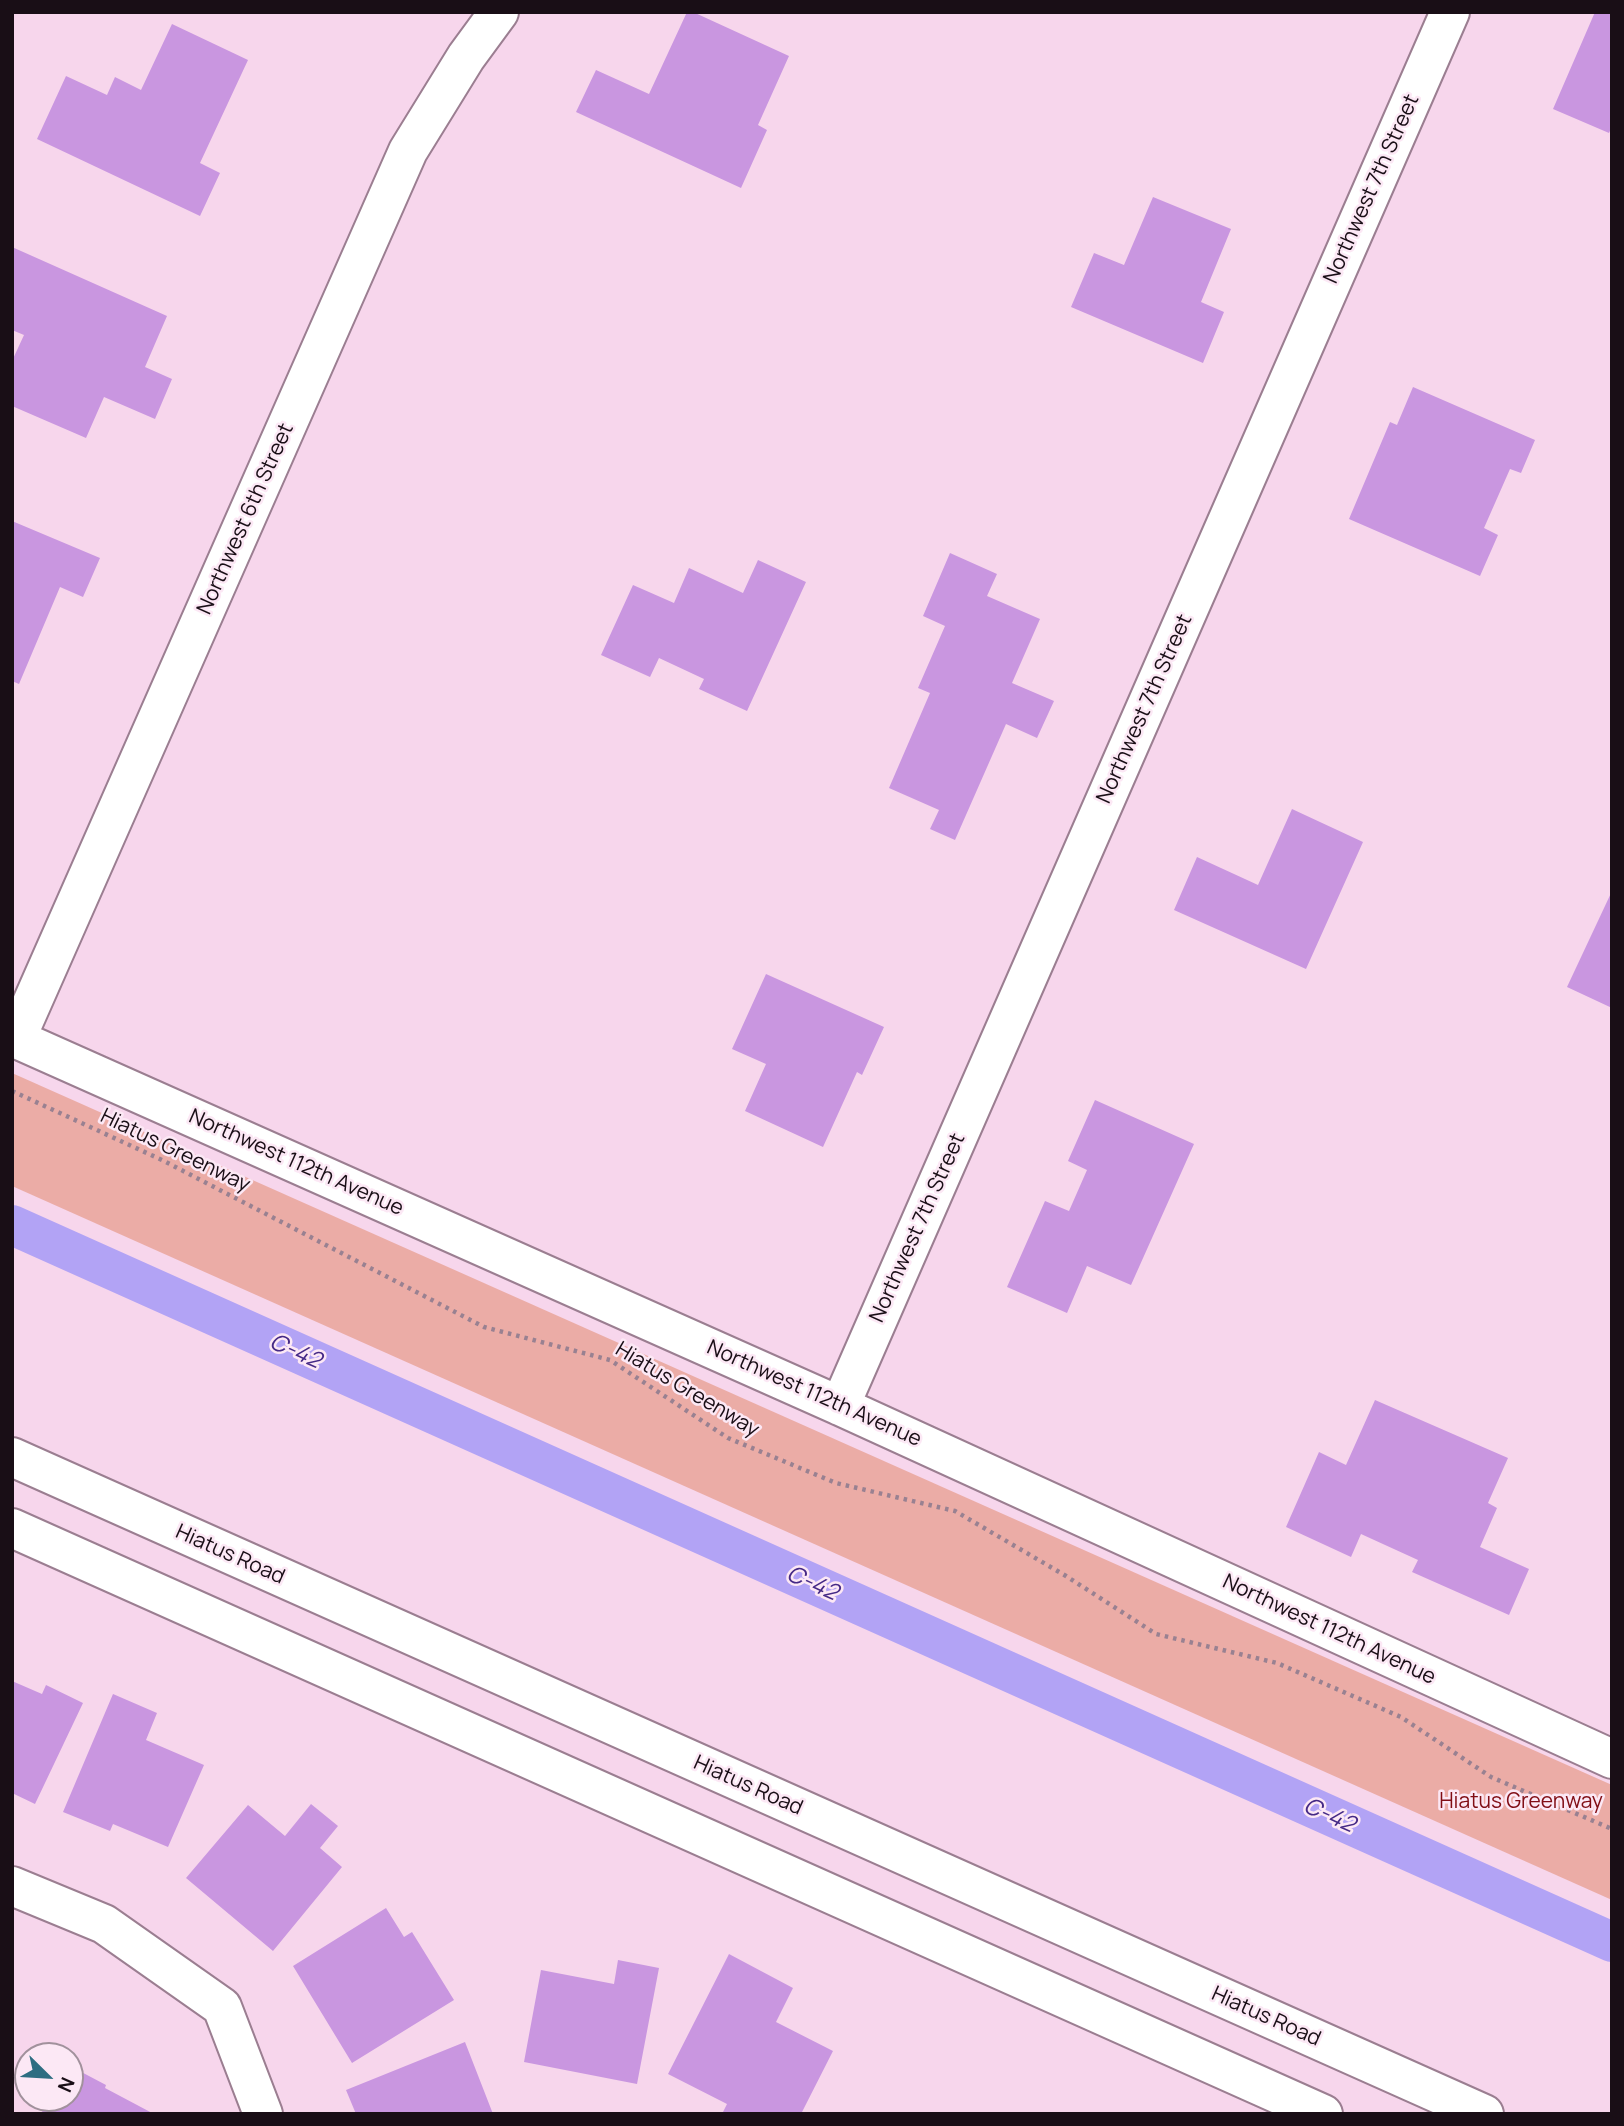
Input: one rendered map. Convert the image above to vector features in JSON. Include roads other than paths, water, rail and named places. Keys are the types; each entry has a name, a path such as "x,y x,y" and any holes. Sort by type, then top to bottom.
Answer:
{"street":[{"name":"Northwest 6th Street","path":"14,1038 408,151 466,57 499,12"},
{"name":"Northwest 7th Street","path":"840,1406 1450,12"},
{"name":"Northwest 112th Avenue","path":"14,1038 840,1406 1612,1759"},
{"name":"Hiatus Road","path":"12,1457 1484,2114"},
{"path":"12,1528 1323,2114"},
{"path":"12,1886 104,1924 222,2007 263,2114"}],"waterway":[{"name":"C-42","path":"12,1225 1612,1942"}],"park label":[{"name":"Hiatus Greenway","path":"1521,1802"}]}
